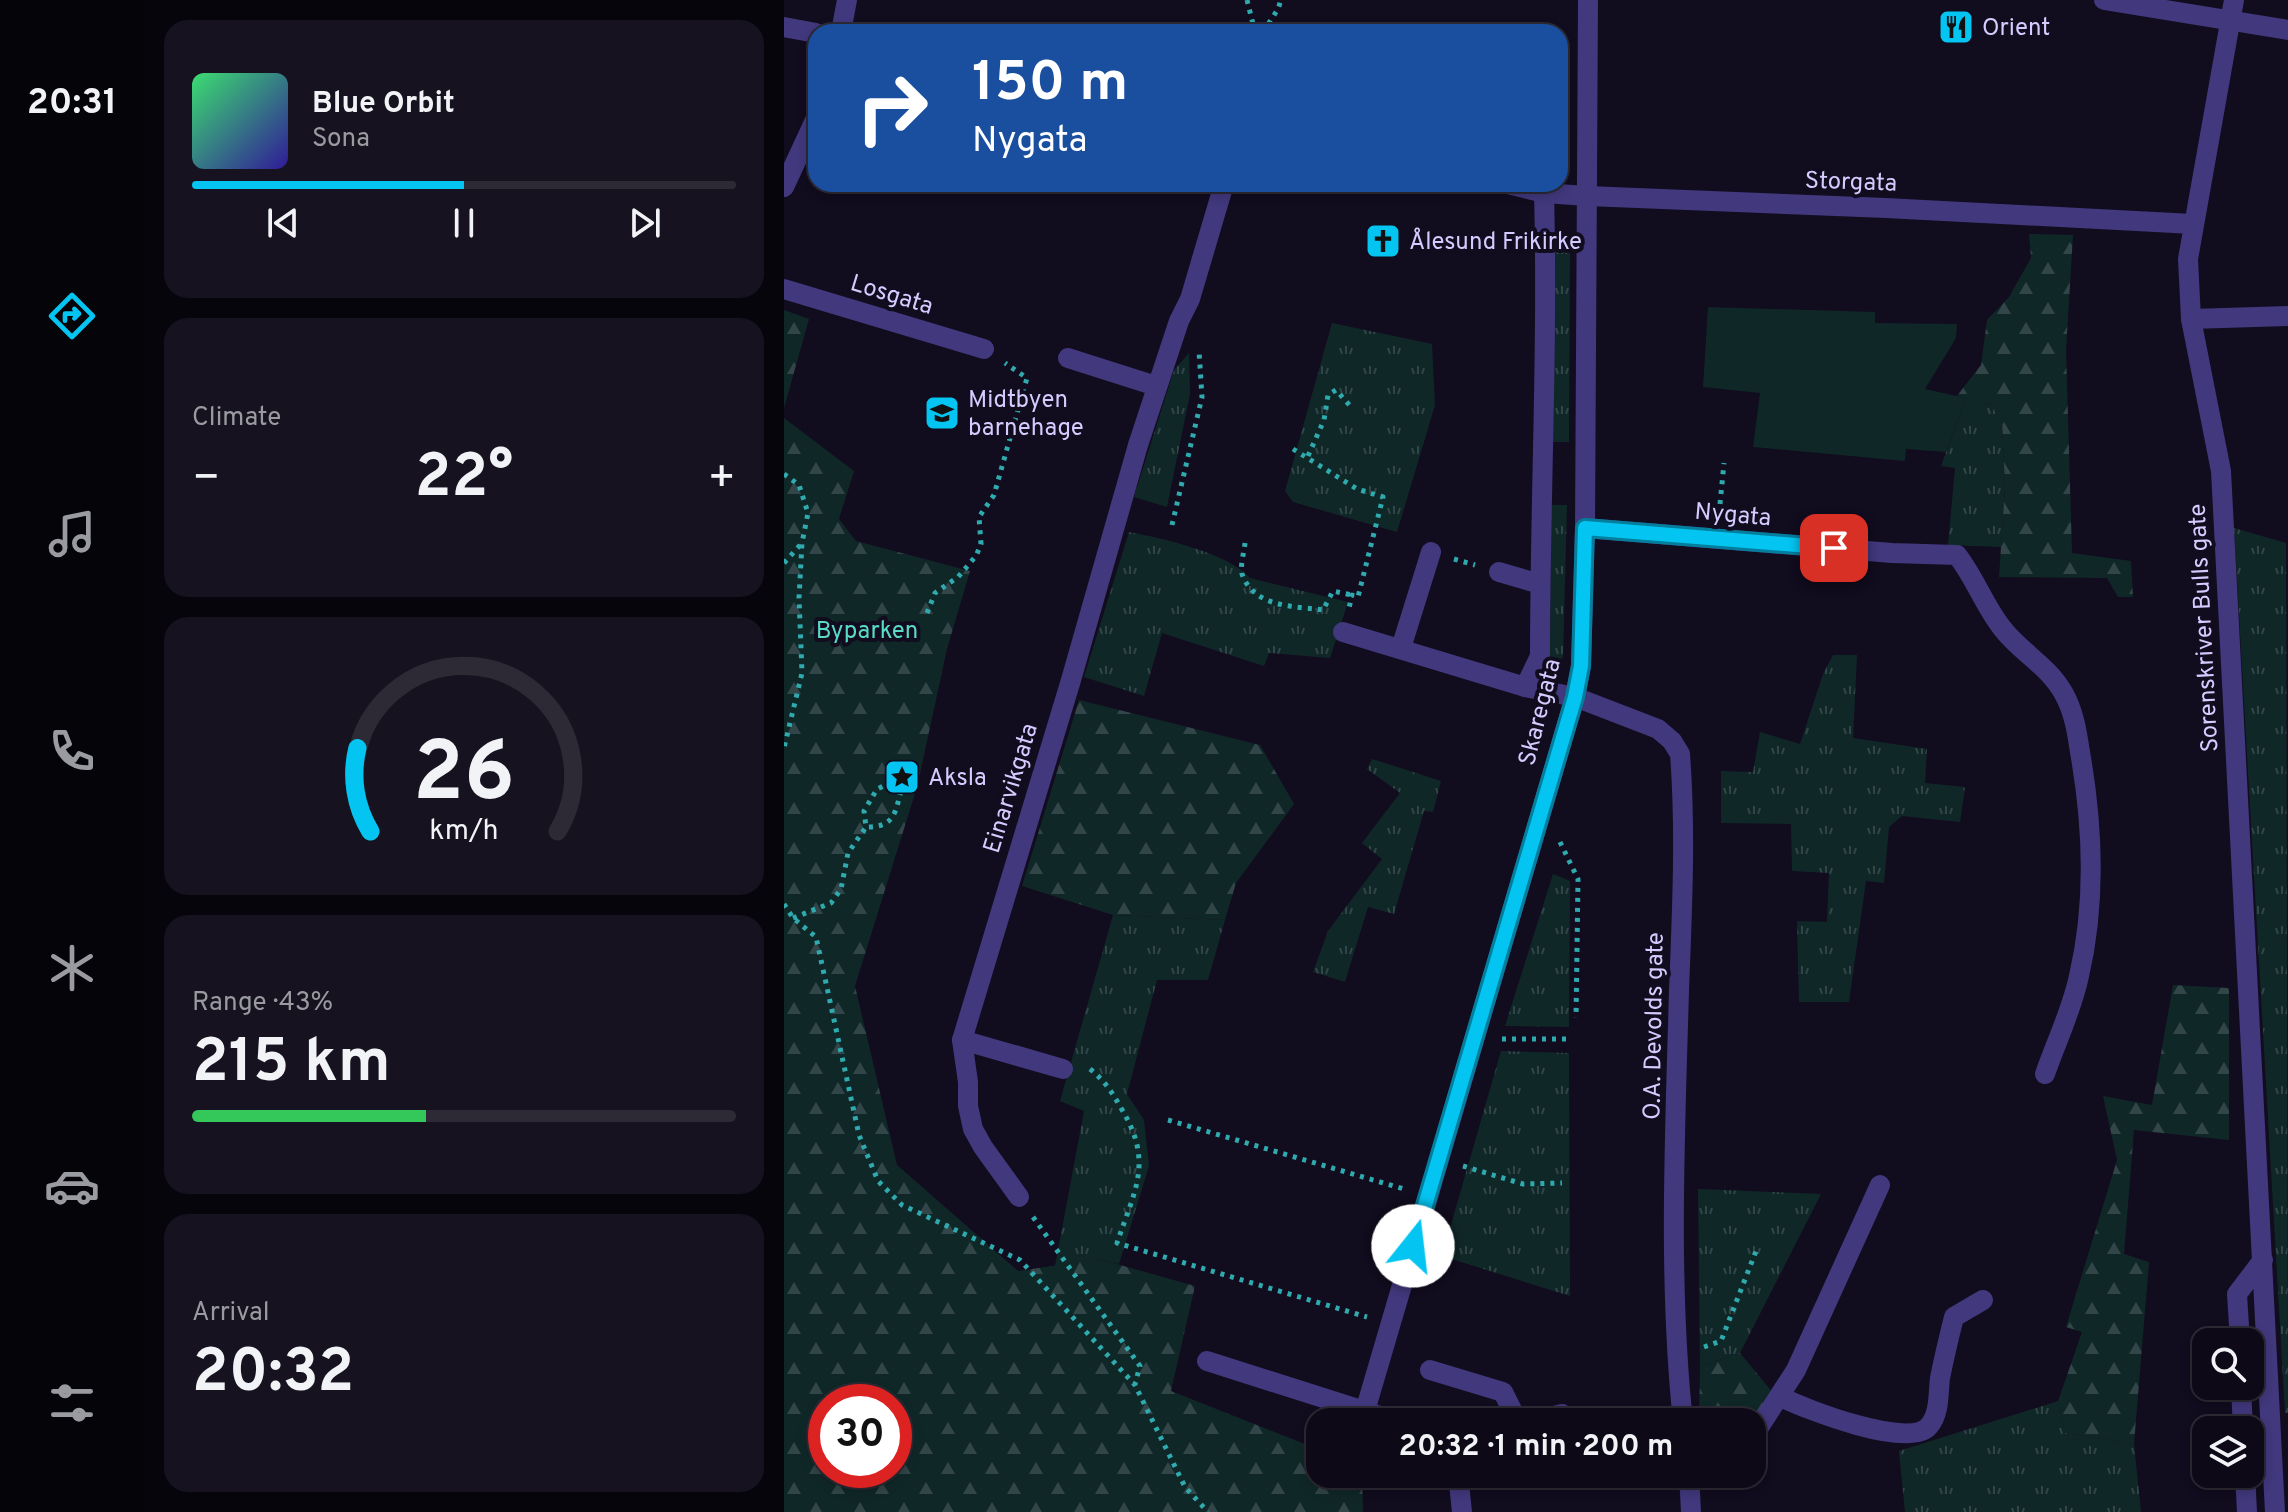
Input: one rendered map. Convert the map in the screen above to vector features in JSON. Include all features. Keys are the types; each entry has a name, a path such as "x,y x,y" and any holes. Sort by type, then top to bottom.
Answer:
{"street":[{"path":"842,24 847,0"},
{"name":"Skaregata","path":"1366,1408 1575,697 1581,666 1585,528 1588,0"},
{"path":"2104,0 2231,10 2288,30"},
{"name":"Sorenskriver Bulls gate","path":"2231,10 2188,259 2191,319 2221,471 2275,1512"},
{"path":"784,27 808,32"},
{"path":"784,187 808,135"},
{"name":"Einarvikgata","path":"1019,1197 973,1129 962,1040 1156,386 1190,299 1222,192"},
{"name":"Storgata","path":"1540,192 2193,224"},
{"path":"1525,687 1540,656 1544,193"},
{"name":"Losgata","path":"784,289 984,349"},
{"path":"2191,319 2288,316"},
{"path":"1068,358 1156,386"},
{"name":"Nygata","path":"1585,528 1892,553 1957,555 2000,625 2015,644 2046,669 2064,693 2074,719 2088,795 2091,877 2083,958 2078,981 2045,1074"},
{"path":"1401,648 1431,552"},
{"path":"1499,572 1540,584"},
{"name":"O.A. Devolds gate","path":"1343,632 1525,687 1575,697 1658,729 1672,741 1680,754 1683,867 1675,1178 1676,1358 1681,1408"},
{"path":"962,1040 1063,1069"},
{"path":"1766,1418 1781,1397 1832,1294 1880,1185"},
{"path":"2239,1328 2237,1294 2263,1260"},
{"path":"1781,1397 1828,1416 1890,1433 1906,1435 1922,1432 1929,1427 1936,1413 1954,1317 1983,1300"},
{"path":"1207,1361 1356,1408"},
{"path":"1430,1370 1503,1392 1511,1408"},
{"path":"1459,1488 1462,1512"},
{"path":"1691,1512 1692,1488"},
{"path":"2246,1488 2247,1512"}],"path":[{"path":"1247,0 1253,24"},
{"path":"1268,24 1281,0"},
{"path":"1172,525 1202,397 1198,336 1190,299"},
{"path":"927,613 935,593 958,577 976,556 981,544 979,517 994,495 1027,378 984,349"},
{"path":"1308,456 1324,420 1328,395 1336,390 1353,409"},
{"path":"1245,543 1241,573 1253,592 1264,601 1323,610 1333,591 1358,597 1383,497 1348,485 1293,449"},
{"path":"1717,539 1724,463"},
{"path":"784,474 799,485 808,513 802,543 799,598 802,673 784,748"},
{"path":"784,563 802,543"},
{"path":"1431,552 1499,572"},
{"path":"793,918 831,903 841,889 848,853 866,827 864,811 877,789 892,782 902,787 893,818 881,827 866,827"},
{"path":"1542,806 1578,879 1576,1018"},
{"path":"784,904 793,918 816,937 859,1135 878,1181 902,1205 1020,1260 1135,1385 1185,1487 1208,1512"},
{"path":"1474,1039 1569,1039"},
{"path":"1063,1069 1079,1061 1104,1080 1139,1144 1140,1174 1117,1243 1391,1324"},
{"path":"1168,1120 1428,1196"},
{"path":"1438,1159 1523,1184 1562,1183"},
{"path":"1019,1197 1140,1366 1135,1385"},
{"path":"1676,1358 1721,1341 1756,1251"}],"green space":[{"path":"2029,234 2073,235 2066,350 2072,553 2131,561 2133,597 2118,597 2107,578 1999,577 2005,486 2002,421 1990,404 1957,396 1981,365 1987,320 2009,297 2031,258"},
{"path":"1558,237 1565,237 1570,242 1569,442 1553,442 1555,243"},
{"path":"1708,307 1875,312 1875,323 1957,324 1956,338 1925,389 1966,398 1946,452 1906,449 1905,461 1753,447 1760,393 1703,387"},
{"path":"784,310 809,319 784,408"},
{"path":"1332,323 1432,344 1435,405 1397,532 1293,502 1285,491"},
{"path":"1189,353 1190,394 1167,507 1134,497 1174,370"},
{"path":"1966,398 1990,404 2002,421 2005,486 2001,547 1948,545 1955,468 1941,466"},
{"name":"Byparken","path":"784,418 854,471 839,519 856,541 970,571 947,649 917,787 855,986 897,1165 1018,1271 1099,1259 1195,1286 1171,1391 1306,1444 1306,1488 1362,1488 1363,1512 784,1512"},
{"path":"1551,505 1567,505 1563,657 1559,662 1550,658"},
{"path":"2234,528 2286,543 2288,1413 2285,1413"},
{"path":"1129,532 1211,554 1240,569 1250,578 1348,602 1330,658 1269,653 1264,666 1162,633 1144,696 1084,677"},
{"path":"1833,655 1857,655 1853,738 1927,749 1925,783 1965,787 1960,822 1902,816 1889,827 1884,883 1866,881 1849,1002 1799,1002 1797,921 1827,922 1829,873 1792,871 1791,824 1721,823 1721,771 1753,772 1760,732 1800,744 1823,674"},
{"path":"1079,700 1260,745 1294,804 1236,883 1225,920 1113,915 1022,886"},
{"path":"1372,759 1441,781 1433,812 1424,811 1394,914 1368,907 1345,982 1313,972 1328,931 1382,859 1362,843 1400,793 1367,769"},
{"path":"1553,874 1570,881 1569,1027 1505,1026"},
{"path":"1113,915 1225,920 1208,980 1157,980 1127,1094 1144,1120 1149,1166 1119,1264 1099,1259 1055,1266 1084,1111 1060,1101"},
{"path":"2173,985 2229,988 2229,1140 2134,1130 2124,1254 2149,1262 2134,1444 2065,1433 2058,1401 2082,1332 2066,1327 2117,1160 2103,1096 2152,1105"},
{"path":"1501,1051 1569,1053 1570,1296 1442,1256"},
{"path":"1698,1189 1821,1194 1740,1353 1700,1366"},
{"path":"1740,1353 1773,1393 1762,1408 1699,1408 1700,1366"},
{"path":"2058,1401 2065,1433 2134,1444 2141,1512 1905,1512 1899,1451"}],"place":[{"name":"Orient","path":"1956,27"},
{"name":"Ålesund Frikirke","path":"1383,241"},
{"name":"Midtbyen barnehage","path":"942,413"},
{"name":"Aksla","path":"902,777"}],"route":[{"path":"1413,1246 1575,697 1581,666 1585,528 1834,548"}]}
